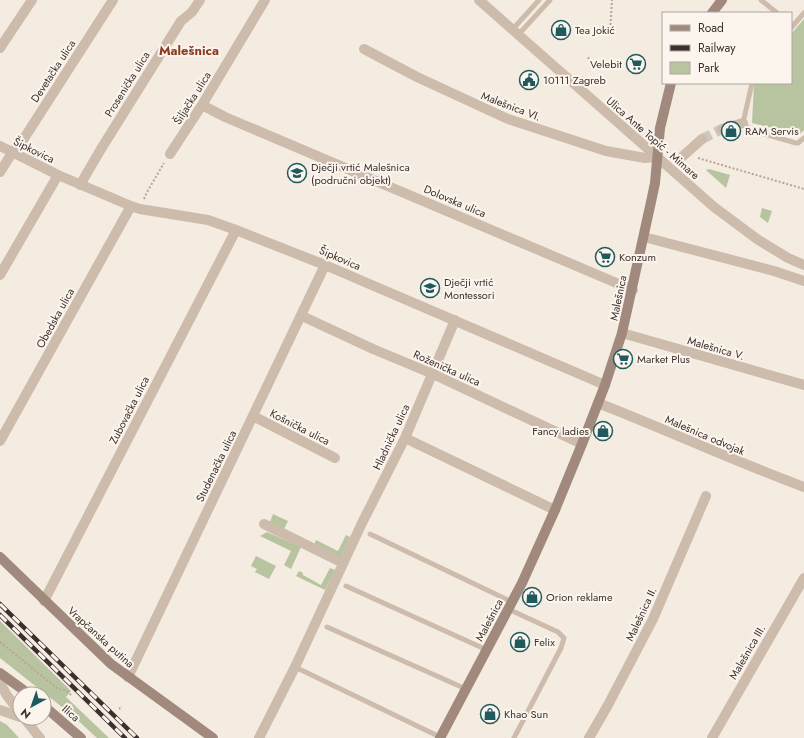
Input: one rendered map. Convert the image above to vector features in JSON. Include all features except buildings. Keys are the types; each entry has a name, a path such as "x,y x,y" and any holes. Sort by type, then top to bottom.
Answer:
{"street":[{"path":"0,48 4,33 32,0"},
{"name":"Devetačka ulica","path":"0,172 12,153 23,140 113,0"},
{"name":"Prosenička ulica","path":"80,185 100,149 181,21 192,12 200,0"},
{"name":"Šiljačka ulica","path":"170,154 202,105 265,0"},
{"name":"Ulica Ante Topić - Mimare","path":"479,0 714,208 735,224 775,250 804,265"},
{"path":"713,12 722,0"},
{"name":"Malešnica VI.","path":"364,49 417,77 508,119 606,151 645,158 657,157"},
{"name":"Malešnica","path":"440,738 510,606 555,510 605,385 622,333 644,237 655,183 660,128 671,84"},
{"name":"Dolovska ulica","path":"202,105 225,117 632,290"},
{"path":"722,129 743,123"},
{"path":"683,156 702,140"},
{"name":"Šipkovica","path":"0,146 58,175 135,208 208,220 326,265 605,385"},
{"name":"Šipkovica","path":"0,275 58,175"},
{"name":"Obedska ulica","path":"0,441 135,208"},
{"name":"Zubovačka ulica","path":"44,601 236,230"},
{"path":"644,237 774,270 804,281"},
{"name":"Studenačka ulica","path":"128,677 326,265"},
{"name":"Roženička ulica","path":"302,316 373,349 433,374 582,444"},
{"name":"Hladnička ulica","path":"260,738 343,563 405,438 456,320"},
{"name":"Malešnica V.","path":"622,333 804,385"},
{"name":"Malešnica odvojak","path":"598,403 644,421 748,466 804,487"},
{"name":"Košnička ulica","path":"253,416 335,458"},
{"path":"405,438 555,510"},
{"name":"Malešnica II.","path":"589,738 653,619 706,496"},
{"path":"264,524 343,563"},
{"name":"Vrapčanska putina","path":"0,557 111,664 213,738"},
{"name":"Malešnica III.","path":"716,736 804,578"},
{"path":"0,673 18,686"},
{"path":"0,683 12,703"},
{"path":"0,710 12,714"},
{"name":"Ilica","path":"52,713 81,738"},
{"path":"30,726 40,738"}],"lane":[{"path":"515,32 539,0"},
{"path":"515,32 550,0"},
{"path":"761,0 776,12"},
{"path":"792,25 804,13"},
{"path":"752,84 743,123 750,130 796,143 804,138"},
{"path":"370,534 510,606 558,632 564,638 561,648 514,738"},
{"path":"346,586 487,650"},
{"path":"327,627 466,689"},
{"path":"295,667 440,738"}],"path":[{"path":"610,33 612,0"},
{"path":"135,208 147,192 170,154"},
{"path":"683,156 698,158 804,189"},
{"path":"0,642 58,689 66,690 71,695"},
{"path":"119,709 122,706"}],"green space":[{"path":"804,19 804,130 799,135 752,123 754,84 792,84 792,33"},
{"path":"709,169 730,175 726,188 706,170"},
{"path":"762,208 772,211 768,223 760,217"},
{"path":"273,514 288,521 284,529 270,522"},
{"path":"267,532 301,547 291,569 284,565 291,551 260,536"},
{"path":"346,535 350,537 340,559 314,545 316,540 338,551"},
{"path":"256,556 276,566 269,579 255,572 257,569 251,566"},
{"path":"330,568 335,570 325,590 296,576 299,571 303,573 303,575 321,585"},
{"path":"0,621 71,691 66,697 109,738 97,738 52,699 52,686 35,686 0,658"},
{"path":"0,721 7,725 19,738 0,738"}],"tunnel":[{"path":"702,139 722,129"}],"railway":[{"path":"0,604 137,738"},
{"path":"0,615 125,738"}],"place":[{"name":"Tea Jokić","path":"561,30"},
{"name":"Velebit","path":"636,64"},
{"name":"10111 Zagreb","path":"529,80"},
{"name":"RAM Servis","path":"731,131"},
{"name":"Dječji vrtić Malešnica (područni objekt)","path":"297,173"},
{"name":"Konzum","path":"605,257"},
{"name":"Dječji vrtić Montessori","path":"430,288"},
{"name":"Market Plus","path":"623,359"},
{"name":"Fancy ladies","path":"603,431"},
{"name":"Orion reklame","path":"532,597"},
{"name":"Felix","path":"520,642"},
{"name":"Khao Sun","path":"490,714"}],"district":[{"name":"Malešnica","path":"189,50"}]}
